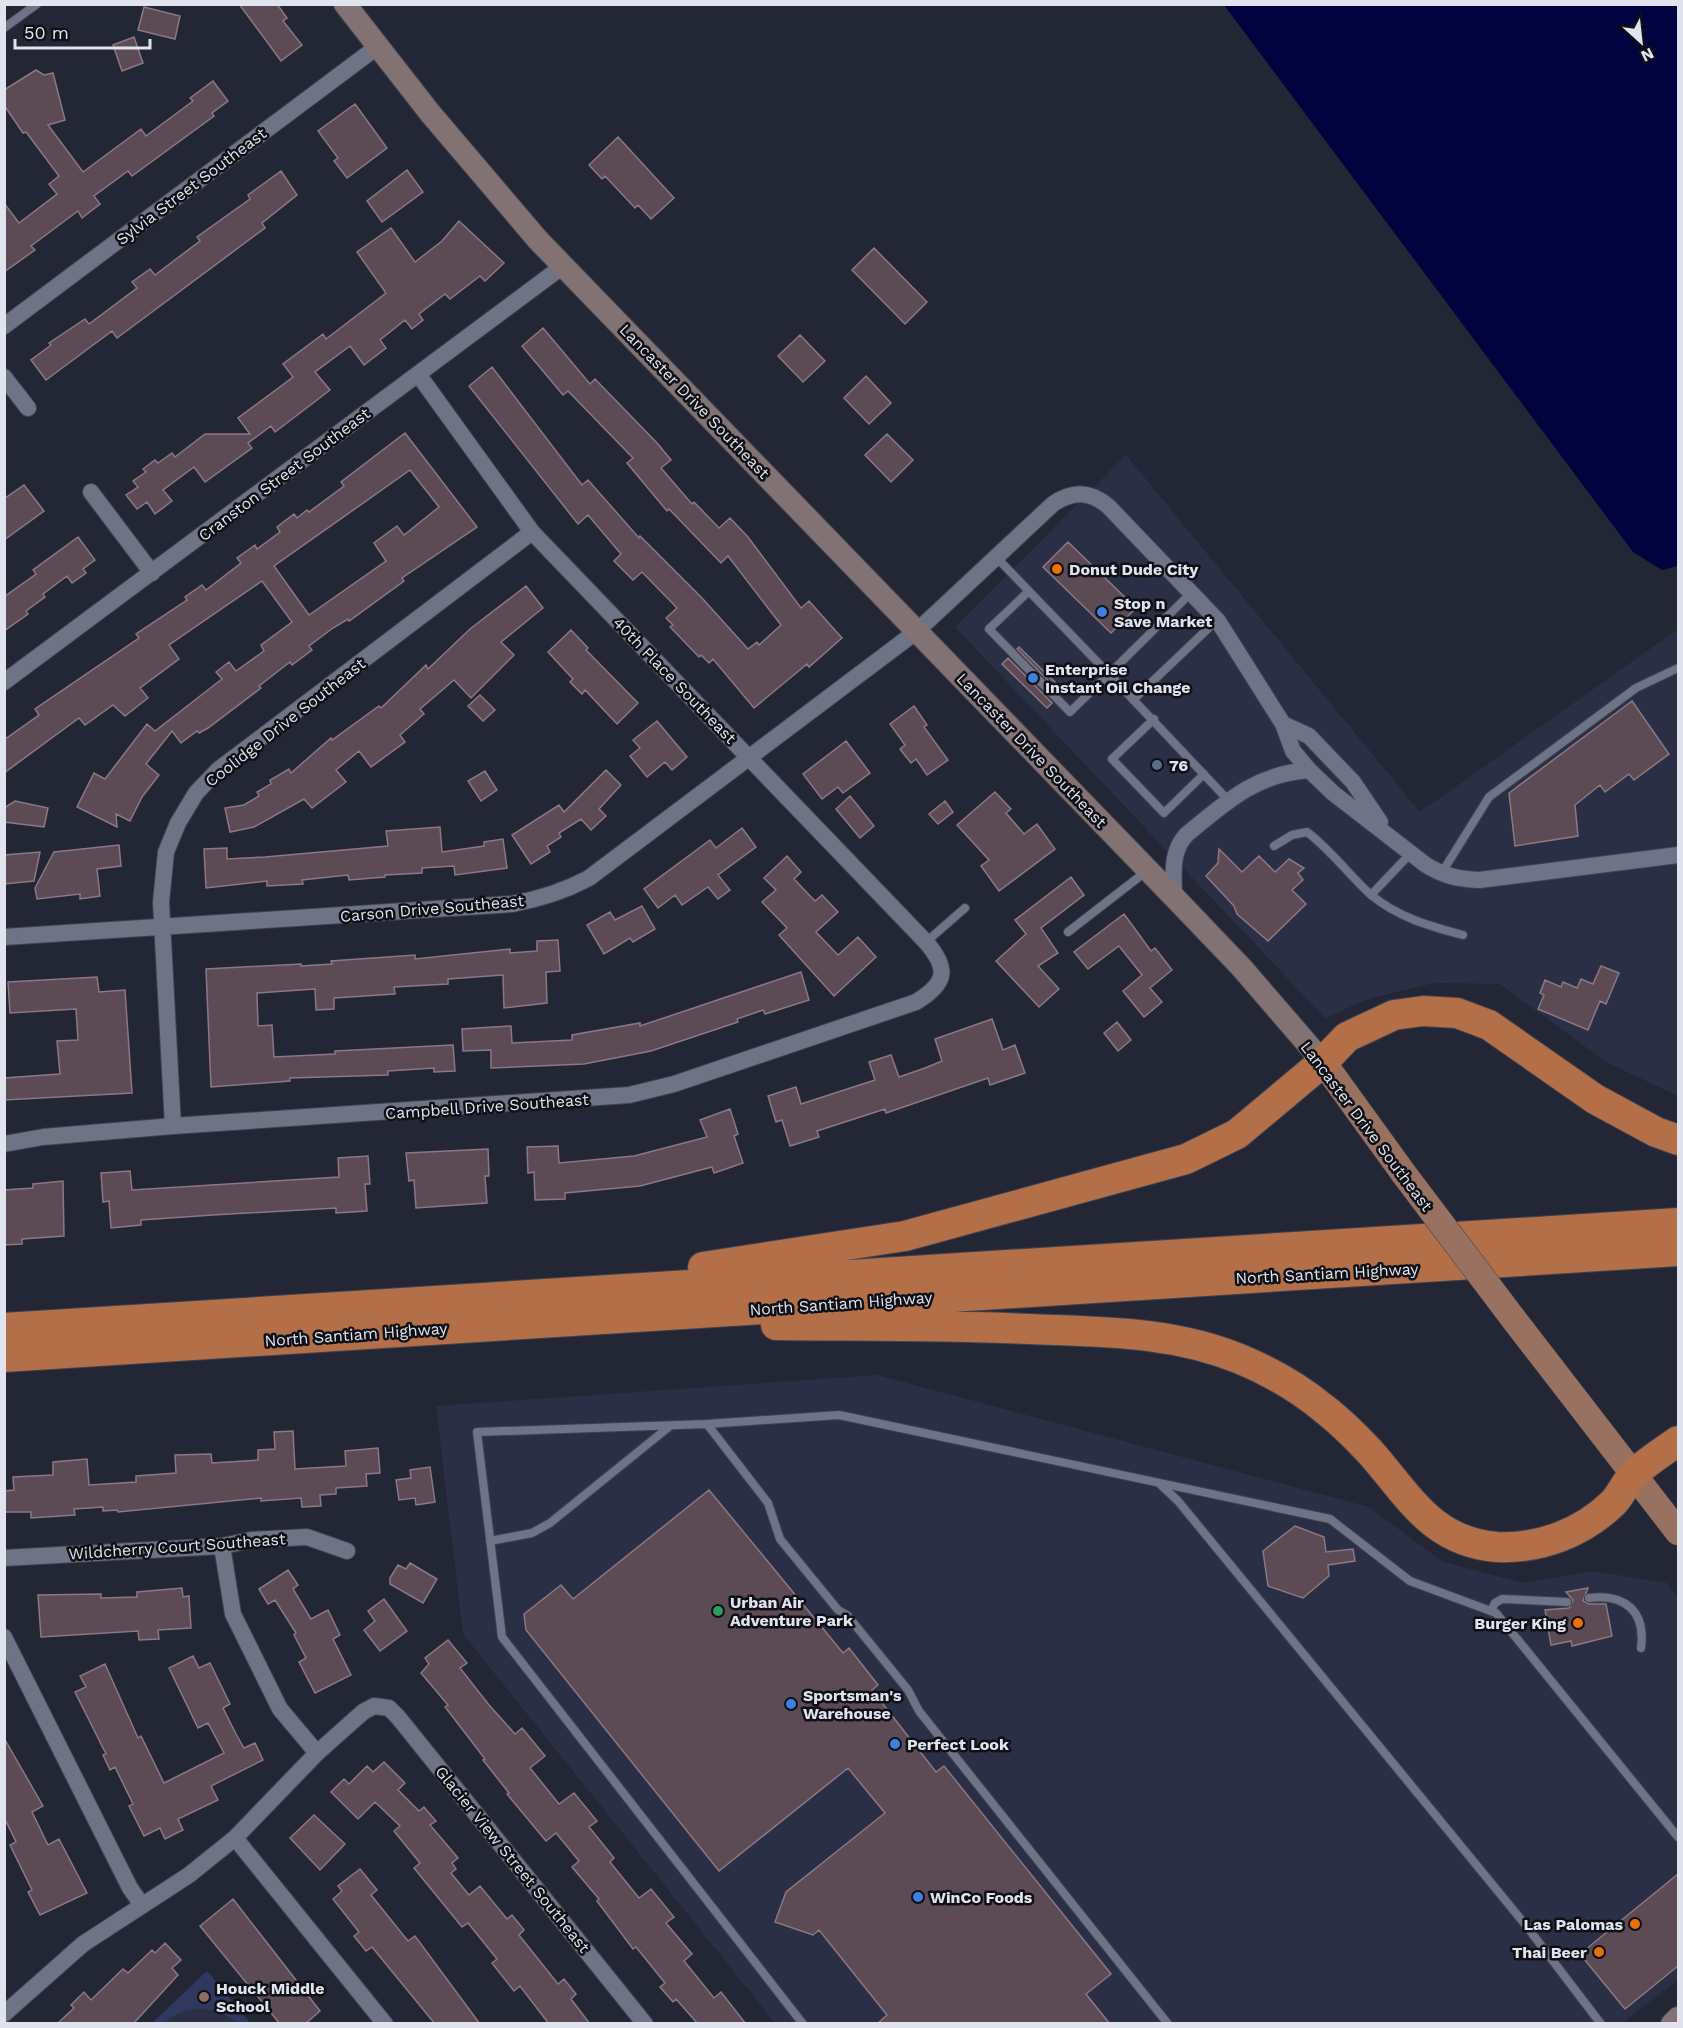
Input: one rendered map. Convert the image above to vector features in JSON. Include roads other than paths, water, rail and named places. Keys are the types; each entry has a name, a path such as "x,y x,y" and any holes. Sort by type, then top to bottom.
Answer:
{"highway":[{"path":"514,1296 905,1236 1167,1165 1186,1159 1237,1134 1323,1062 1347,1037 1395,1015 1423,1011 1457,1013 1489,1025 1595,1099 1656,1132 1678,1140"},
{"name":"North Santiam Highway","path":"4,1328 1678,1223"},
{"name":"North Santiam Highway","path":"4,1357 1678,1251"},
{"path":"665,1315 762,1325 979,1325 1091,1330 1141,1334 1191,1343 1240,1359 1291,1386 1324,1408 1371,1453 1399,1491 1425,1518 1458,1537 1496,1546 1523,1546 1547,1542 1587,1524 1614,1502 1633,1475 1678,1441"}],"main road":[{"name":"Lancaster Drive Southeast","path":"345,4 377,47 499,196 563,266 1174,897 1240,967 1323,1062 1512,1317 1678,1532"},
{"path":"1672,2024 1678,2018"}],"street":[{"name":"Sylvia Street Southeast","path":"4,326 377,47"},
{"name":"Cranston Street Southeast","path":"4,682 563,266"},
{"name":"40th Place Southeast","path":"418,374 532,532 926,942 942,964 942,974"},
{"path":"4,377 28,408"},
{"path":"91,492 152,573"},
{"name":"Carson Drive Southeast","path":"4,937 163,929 512,904 545,898 589,879 917,631 996,557 1062,498 1070,494 1091,494 1110,507 1192,592"},
{"name":"Coolidge Drive Southeast","path":"173,1126 162,902 166,852 178,823 196,793 218,770 532,532"},
{"path":"1192,592 1217,620 1283,724 1293,751 1309,770 1333,793 1387,833 1410,854 1441,874 1457,879 1479,880 1678,855"},
{"path":"1283,724 1309,736 1353,782 1387,833"},
{"path":"1174,897 1174,857 1179,843 1228,800 1251,786 1284,772 1309,770"},
{"name":"Campbell Drive Southeast","path":"4,1144 43,1137 173,1126 602,1099 653,1090 916,1002 937,985 942,974"},
{"name":"Wildcherry Court Southeast","path":"4,1558 222,1546 251,1540 307,1537 347,1551"},
{"path":"4,2014 59,1963 189,1875 235,1838 317,1753 280,1709 233,1614 222,1546"},
{"path":"4,1637 130,1887 142,1905"},
{"name":"Glacier View Street Southeast","path":"317,1753 363,1712 374,1706 389,1708 645,2024"},
{"path":"235,1838 385,2024"}],"lane":[{"path":"4,28 37,4"},
{"path":"996,557 1154,719 1228,800"},
{"path":"1029,591 989,629 1070,712 1192,592"},
{"path":"1133,700 1217,620"},
{"path":"1441,874 1489,797 1636,688 1678,668"},
{"path":"1154,719 1112,759 1164,813 1204,774"},
{"path":"1274,846 1292,835 1307,832 1321,842 1371,895 1414,922 1463,935"},
{"path":"1371,895 1410,854"},
{"path":"1068,932 1148,870"},
{"path":"926,942 965,908"},
{"path":"803,2024 502,1637 477,1432 670,1426 839,1415 1160,1485 1330,1519 1410,1581 1496,1614 1678,1837"},
{"path":"707,1424 768,1503 780,1539 837,1610 847,1615 908,1690 915,1705 1168,2024"},
{"path":"490,1541 531,1533 550,1523 670,1426"},
{"path":"1160,1485 1178,1501 1524,1923 1601,2024"},
{"path":"1589,1598 1612,1596 1632,1609 1643,1634 1641,1648"},
{"path":"1491,1611 1495,1603 1502,1599 1567,1602"}],"place":[{"name":"Donut Dude City","path":"1057,569"},
{"name":"Stop n Save Market","path":"1102,612"},
{"name":"Enterprise Instant Oil Change","path":"1033,678"},
{"name":"76","path":"1157,765"},
{"name":"Urban Air Adventure Park","path":"718,1611"},
{"name":"Burger King","path":"1578,1623"},
{"name":"Sportsman's Warehouse","path":"791,1704"},
{"name":"Perfect Look","path":"895,1744"},
{"name":"WinCo Foods","path":"918,1897"},
{"name":"Las Palomas","path":"1635,1924"},
{"name":"Thai Beer","path":"1599,1952"},
{"name":"Houck Middle School","path":"204,1997"}]}
